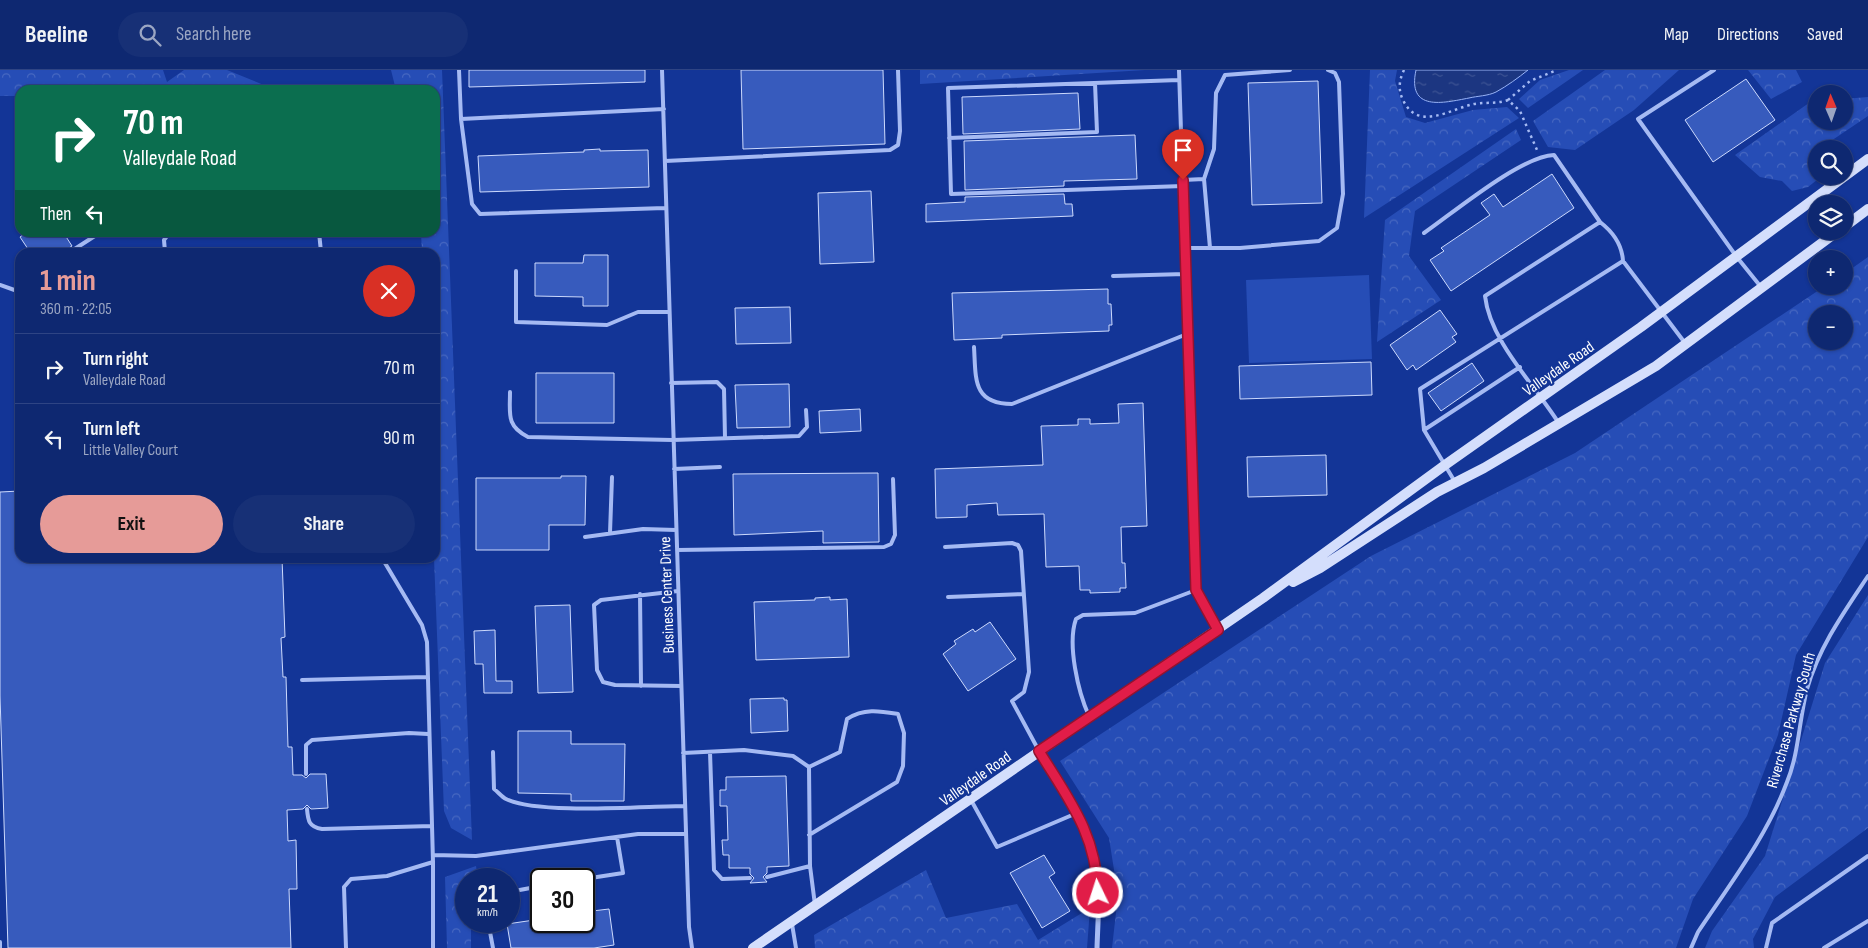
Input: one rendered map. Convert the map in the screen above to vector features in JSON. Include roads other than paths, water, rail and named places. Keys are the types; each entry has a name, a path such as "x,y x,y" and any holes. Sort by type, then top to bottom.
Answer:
{"main road":[{"name":"Valleydale Road","path":"753,948 1218,630 1445,465 1662,311 1868,159"},
{"path":"1853,220 1868,209"},
{"name":"Valleydale Road","path":"1263,598 1320,568 1408,509 1620,389 1686,344 1761,286 1825,240"}],"street":[{"path":"1039,751 1077,813 1092,846 1098,874 1097,948"}],"lane":[{"path":"458,70 461,119 472,204 480,214 665,208"},
{"name":"Business Center Drive","path":"662,70 683,753 689,927 692,948"},
{"path":"665,162 890,150 898,145 900,130 898,70"},
{"path":"1179,70 1196,590 1218,630"},
{"path":"1210,248 1204,179 1214,149 1216,93 1225,75 1290,70"},
{"path":"1185,248 1240,248 1319,241 1337,228 1343,194 1339,82 1335,73 1328,70"},
{"path":"1714,70 1638,118 1736,256 1761,286"},
{"path":"1179,80 948,88 951,194 1183,186"},
{"path":"949,138 1097,132 1095,83"},
{"path":"461,119 664,109"},
{"path":"1424,233 1511,172 1540,157 1554,155 1600,222 1610,230 1622,250 1623,261 1686,344"},
{"path":"1183,180 1204,179"},
{"path":"1560,424 1543,397 1500,338 1487,311 1485,296 1600,222"},
{"path":"76,248 93,237"},
{"path":"1455,482 1424,430 1420,389 1623,261"},
{"path":"516,271 516,322 607,324 638,312 669,312"},
{"path":"1113,276 1185,274"},
{"path":"0,285 15,289"},
{"path":"974,347 976,380 980,392 990,401 1012,404 1187,334"},
{"path":"1424,430 1520,367"},
{"path":"672,384 717,382 722,384 724,388 725,438"},
{"path":"510,392 511,423 517,431 528,437 673,440 799,436 807,427 806,410"},
{"path":"674,469 720,467"},
{"path":"610,533 612,476"},
{"path":"677,550 884,547 891,544 895,536 893,479"},
{"path":"585,537 643,530 676,530"},
{"path":"945,547 1012,543 1018,545 1021,551 1028,682 1024,692 1012,701 1039,751"},
{"path":"385,563 425,633 433,855 433,948"},
{"name":"Riverchase Parkway South","path":"1691,948 1698,932 1769,822 1782,795 1796,751 1807,692 1817,660 1837,621 1868,576"},
{"path":"1090,717 1081,698 1076,675 1074,627 1076,619 1083,615 1135,613 1196,590"},
{"path":"678,591 601,600 594,605 597,670 602,682 615,685 681,686"},
{"path":"640,594 641,686"},
{"path":"948,597 1022,594"},
{"path":"302,680 427,677"},
{"path":"809,767 840,752 847,719 857,713 876,710 898,714 904,733 903,766 897,782 809,835"},
{"path":"306,774 306,745 312,740 409,733 428,734"},
{"path":"683,753 744,750 793,756 809,767"},
{"path":"493,752 494,789 505,799 525,804 558,807 685,806"},
{"path":"710,752 714,870 722,879 750,878"},
{"path":"809,767 810,866 815,905"},
{"path":"971,800 997,847 1077,813"},
{"path":"307,809 308,822 314,828 432,826"},
{"path":"433,855 476,856 617,837 686,834"},
{"path":"595,878 623,873 617,837"},
{"path":"1766,948 1772,923 1868,856"},
{"path":"346,948 344,887 351,879 388,876 433,862"},
{"path":"767,877 810,866"},
{"path":"1824,948 1868,921"},
{"path":"791,922 796,948"},
{"path":"490,933 493,948"},
{"path":"0,942 0,948"}],"water":[{"path":"1416,70 1528,70 1508,85 1493,93 1448,102 1429,102 1422,99 1417,93 1415,83"}]}
